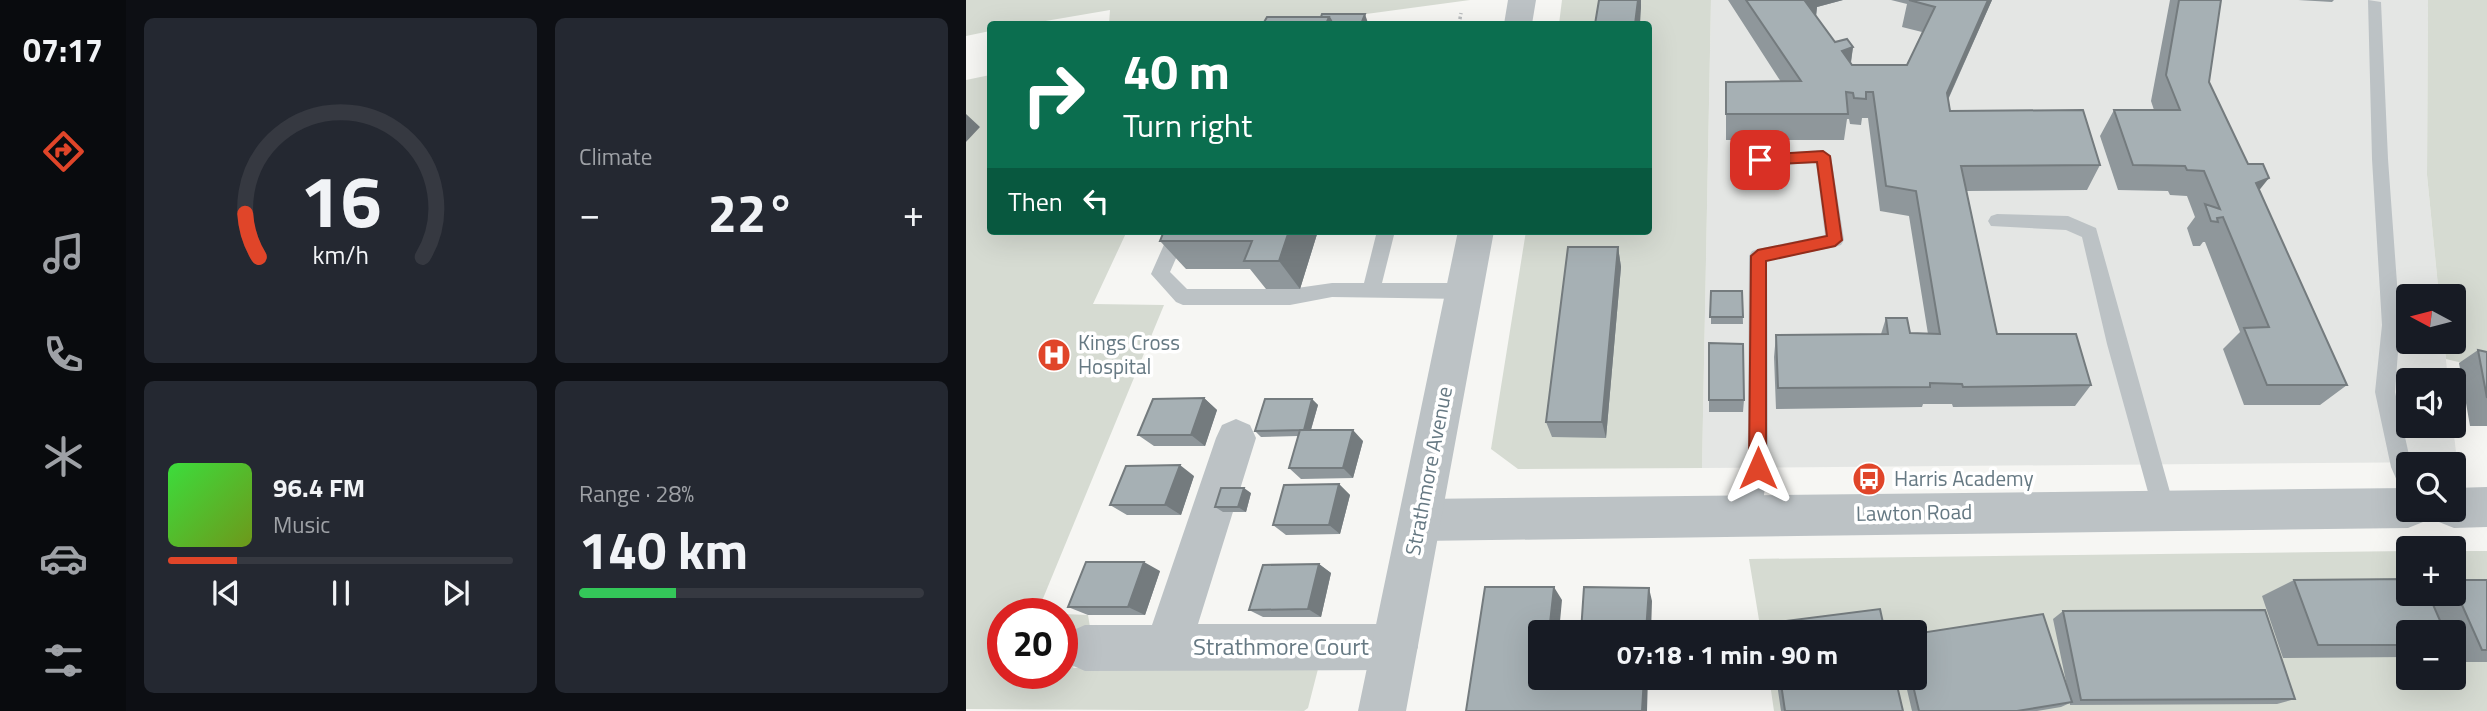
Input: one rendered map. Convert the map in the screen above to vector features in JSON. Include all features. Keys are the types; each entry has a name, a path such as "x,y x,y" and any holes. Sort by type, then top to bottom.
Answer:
{"street":[{"path":"1518,21 1522,0"},
{"name":"Strathmore Avenue","path":"1382,711 1475,235"},
{"name":"Strathmore Court","path":"1167,648 1236,438"},
{"path":"2466,508 2487,507"},
{"name":"Lawton Road","path":"1420,520 1752,514 2396,509"},
{"name":"Strathmore Court","path":"1085,648 1395,647"}],"lane":[{"path":"2374,2 2380,159 2391,325 2385,392 2398,452"},
{"path":"1752,514 1758,468 1758,256 1835,240 1823,156 1760,160"},
{"path":"1997,221 2068,223 2090,233 2117,344 2165,510"},
{"path":"1177,235 1160,274 1183,297 1290,297 1332,290 1464,291"},
{"path":"1371,290 1385,235"}],"path":[{"path":"1460,21 1461,13"}],"shaded area":[{"path":"966,0 1470,0 1314,21 1109,21 1110,10 1046,21 987,21 987,32 966,36"},
{"path":"1562,0 1711,0 1702,468 1518,469 1491,449 1525,235 1652,235 1652,21 1559,21"},
{"path":"1711,0 2428,0 2427,175 2438,284 2396,284 2396,354 2445,354 2447,368 2396,368 2396,438 2454,438 2456,452 2396,452 2396,462 1702,468"},
{"path":"2428,0 2487,0 2487,369 2446,359 2445,354 2466,354 2466,284 2438,284 2427,175"},
{"name":"Kings Cross Hospital","path":"987,76 987,235 1125,235 1093,304 1164,305 1043,598 987,598 987,689 1078,689 1078,668 1318,669 1308,708 1304,711 966,709 966,142 979,127 966,125 966,80"},
{"path":"2396,551 2396,606 2466,606 2466,551 2487,551 2487,711 1774,711 1771,690 1927,690 1927,620 1759,620 1749,559"},
{"name":"Kings Cross Hospital","path":"1078,615 1088,615 1090,627 1078,656"}],"building":[{"path":"1599,0 1638,0 1635,21 1596,21"},
{"path":"1746,0 1811,0 1805,1 1835,42 1847,39 1853,47 1842,51 1852,65 1907,65 1935,7 1909,0 1988,0 1947,93 1950,111 2083,110 2100,165 1961,166 1997,334 2076,334 2091,385 1963,387 1962,384 1930,383 1930,387 1778,388 1776,335 1888,334 1886,318 1907,318 1910,333 1940,334 1916,191 1886,186 1873,92 1866,92 1866,99 1854,98 1853,93 1846,92 1848,114 1726,114 1726,82 1801,81"},
{"path":"2179,0 2221,0 2209,82 2248,164 2263,164 2269,178 2256,183 2347,385 2267,385 2244,328 2269,327 2223,217 2217,218 2218,222 2211,221 2205,204 2220,209 2204,171 2187,170 2185,166 2133,165 2114,110 2180,110 2166,75"},
{"path":"1322,14 1365,14 1362,21 1331,21 1329,17 1321,17"},
{"path":"1267,17 1329,17 1327,21 1265,21"},
{"path":"1162,235 1288,235 1279,261 1244,261 1252,241 1160,241"},
{"path":"1568,247 1618,247 1602,422 1546,422"},
{"path":"1711,291 1742,291 1743,317 1710,317"},
{"path":"1709,343 1743,344 1744,400 1709,400"},
{"path":"2478,350 2487,352 2487,398"},
{"path":"1204,398 1191,435 1138,435 1153,399"},
{"path":"1265,399 1312,399 1304,430 1255,431"},
{"path":"1300,430 1353,430 1343,468 1289,468"},
{"path":"1180,465 1165,505 1110,505 1126,466"},
{"path":"1339,484 1329,525 1273,525 1284,485"},
{"path":"1221,488 1244,488 1238,507 1215,507"},
{"path":"1086,562 1144,562 1128,607 1078,607 1078,598 1072,598"},
{"path":"1319,564 1308,609 1249,610 1263,565"},
{"path":"2396,579 2396,606 2434,606 2440,620 2396,620 2396,645 2318,645 2294,580"},
{"path":"2466,580 2487,580 2487,650 2482,650 2462,606 2466,606"},
{"path":"1485,587 1554,587 1550,620 1528,620 1528,690 1643,690 1642,711 1466,711"},
{"path":"1584,587 1649,588 1647,620 1582,620"},
{"path":"1880,609 1882,620 1794,620"},
{"path":"2265,610 2295,699 2081,700 2063,611"},
{"path":"2043,614 2072,702 2017,711 1919,711 1914,690 1927,690 1927,632"},
{"path":"1782,690 1898,690 1903,711 1785,711"}],"place":[{"name":"Kings Cross Hospital","path":"1054,355"},
{"name":"Harris Academy","path":"1869,479"}],"route":[{"path":"1758,468 1758,256 1835,240 1823,156 1760,160"}]}
